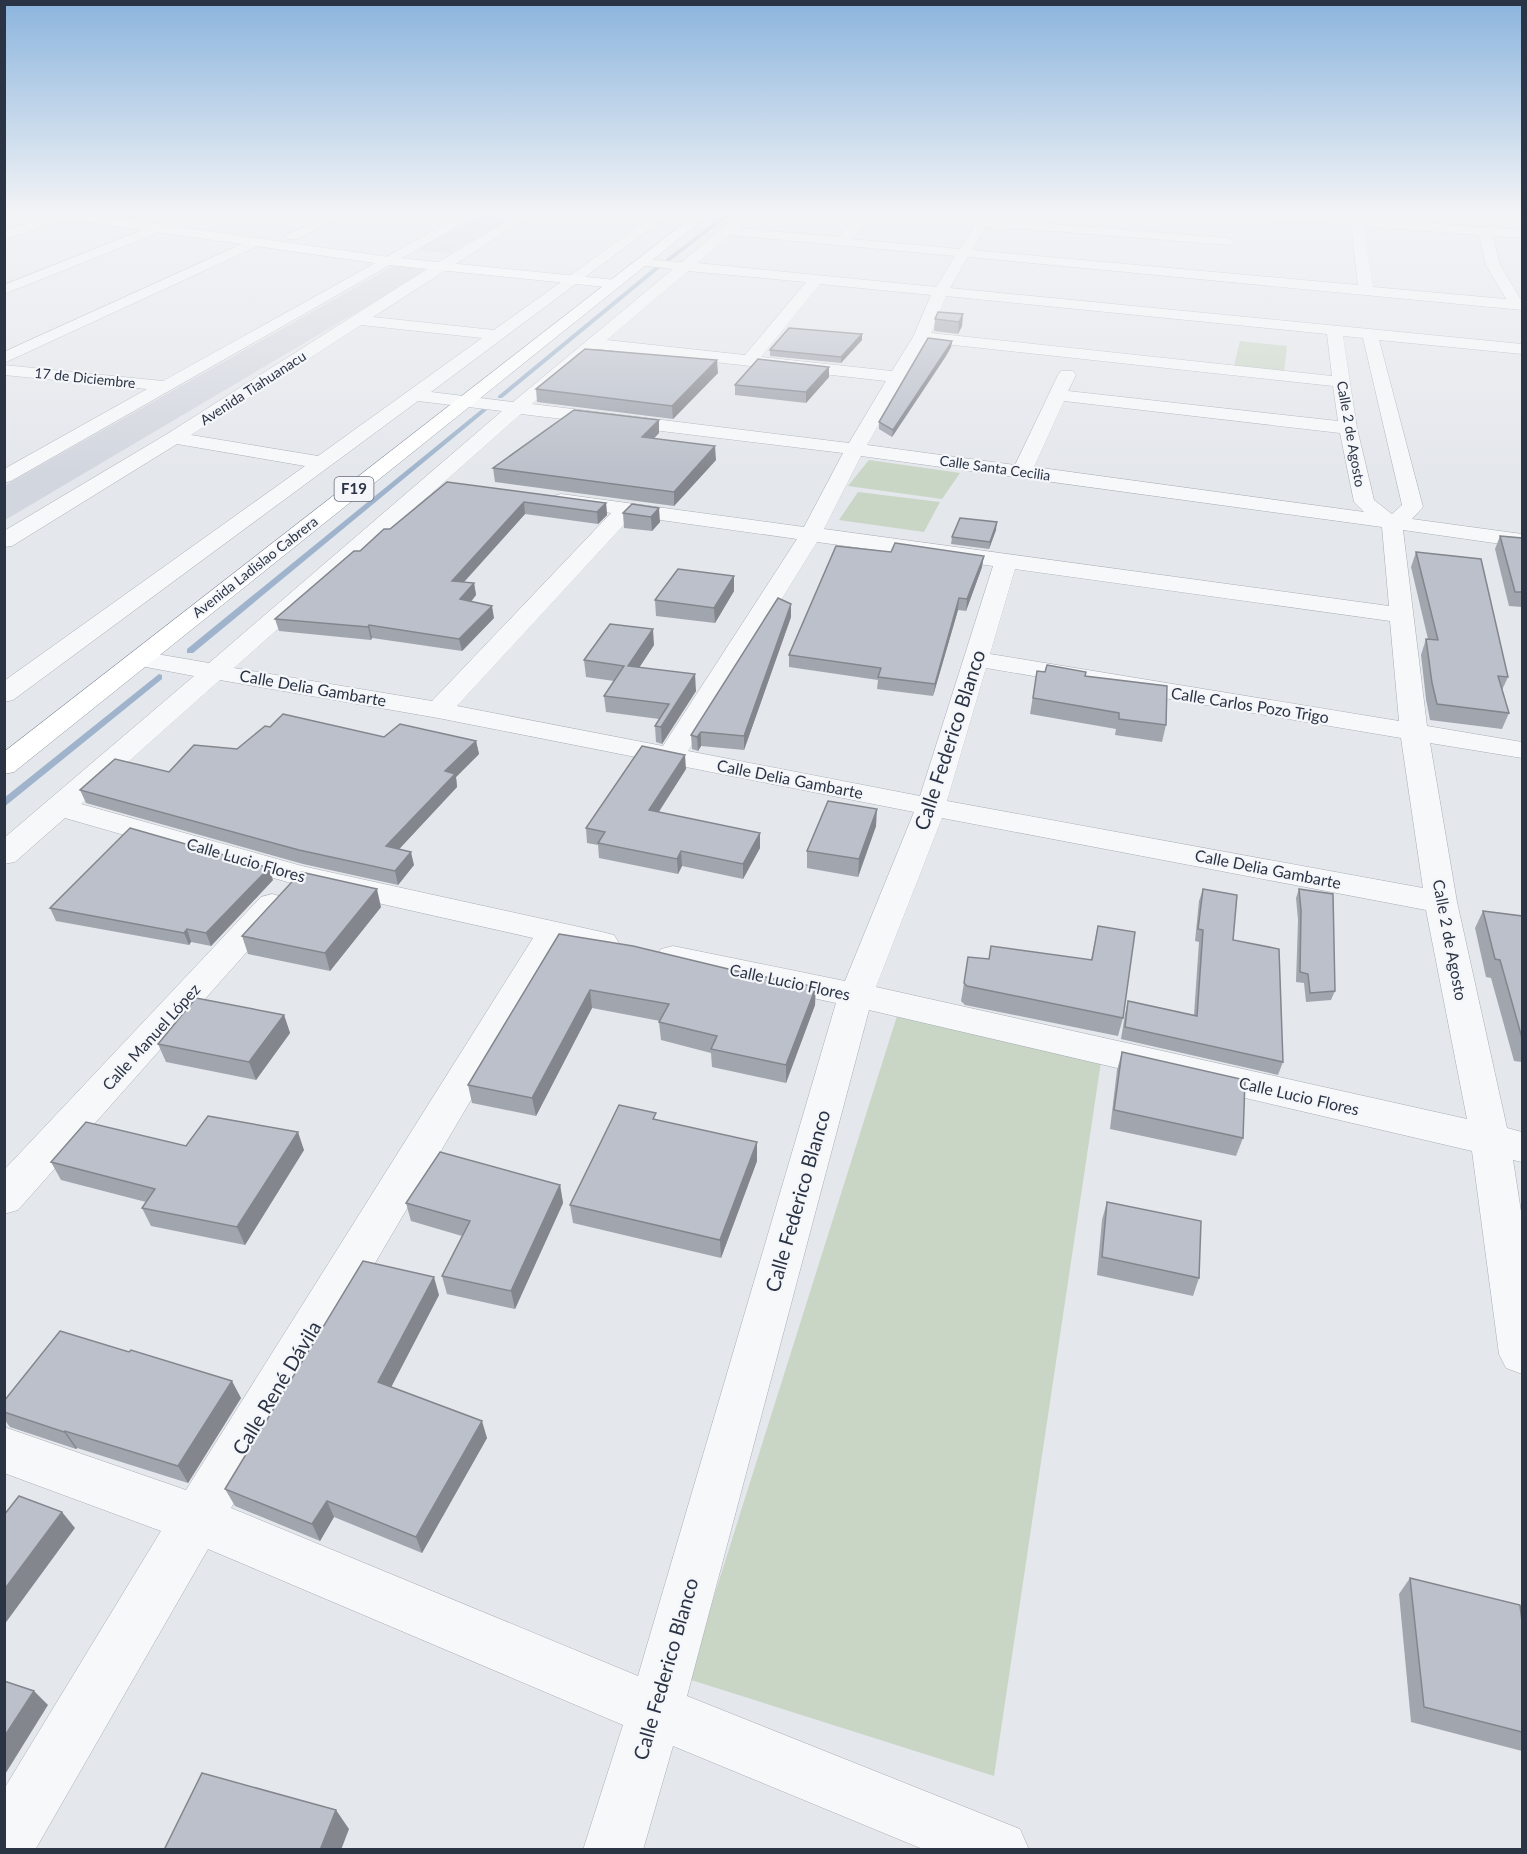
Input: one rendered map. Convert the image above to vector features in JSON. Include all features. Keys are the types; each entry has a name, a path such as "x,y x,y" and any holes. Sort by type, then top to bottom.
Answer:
{"main road":[{"name":"Avenida Ladislao Cabrera","path":"4,766 594,300"}],"street":[{"path":"4,358 131,300"},
{"path":"4,477 320,300"},
{"name":"Avenida Tiahuanacu","path":"4,541 174,438 391,300"},
{"path":"4,694 545,300"},
{"path":"4,855 519,406 649,300"},
{"path":"750,360 799,300"},
{"path":"670,756 811,534 855,449 921,337 936,300"},
{"path":"1053,300 1224,314 1334,331 1522,349"},
{"path":"1470,300 1519,304"},
{"path":"360,320 496,335"},
{"name":"Calle 2 de Agosto","path":"1334,331 1348,428 1364,502 1392,524 1414,732 1441,902 1490,1139 1522,1354"},
{"path":"1370,335 1413,507 1392,524"},
{"path":"921,337 1341,382"},
{"path":"596,344 897,377"},
{"path":"1023,471 1076,354"},
{"name":"17 de Diciembre","path":"4,370 165,386"},
{"name":"Calle Santa Cecilia","path":"414,395 519,406 855,449 1522,540"},
{"path":"1059,395 1348,428"},
{"path":"174,438 322,463"},
{"path":"433,482 456,485"},
{"path":"536,496 1401,615"},
{"path":"438,710 627,509"},
{"name":"Calle Federico Blanco","path":"613,1850 655,1711 856,995 931,807 1006,561"},
{"name":"Calle Delia Gambarte","path":"139,659 215,670 438,710 931,807 1441,902"},
{"name":"Calle Carlos Pozo Trigo","path":"976,659 1522,750"},
{"name":"Calle Lucio Flores","path":"60,807 298,875 553,933 856,995 1522,1147"},
{"name":"Calle Manuel López","path":"4,1198 298,875"},
{"name":"Calle René Dávila","path":"4,1845 197,1519 553,933"},
{"path":"4,1450 197,1519 655,1711 999,1850"}],"shaded area":[{"path":"334,300 378,300 5,520 4,486"}],"green space":[{"path":"1240,341 1287,346 1284,371 1234,366"},
{"path":"869,460 960,473 942,499 848,486"},
{"path":"858,492 940,502 924,532 839,520"},
{"path":"897,1016 1102,1055 994,1776 688,1679"}],"building":[{"path":"938,312 963,314 959,322 935,319"},
{"path":"789,328 862,334 841,357 770,350"},
{"path":"928,338 952,341 893,430 879,422"},
{"path":"585,349 717,360 672,406 536,389"},
{"path":"758,359 829,367 806,392 735,385"},
{"path":"574,410 659,420 642,437 715,446 674,492 493,468"},
{"path":"447,482 606,503 597,512 524,502 452,581 474,583 460,599 492,606 459,639 369,625 368,627 275,619 354,551 360,551 384,529 390,529"},
{"path":"632,504 659,508 651,517 623,513"},
{"path":"960,518 997,522 990,542 952,537"},
{"path":"1500,536 1522,538 1522,592 1515,592"},
{"path":"895,543 984,556 967,599 959,598 935,684 878,677 881,668 789,655 836,546 891,552"},
{"path":"1416,552 1481,559 1508,677 1498,676 1509,713 1437,704 1426,639 1438,640"},
{"path":"678,569 734,576 714,608 655,600"},
{"path":"778,598 791,604 744,736 701,732 697,737 691,735"},
{"path":"610,624 653,629 628,666 695,674 661,727 655,726 669,704 604,696 624,666 584,660"},
{"path":"1047,665 1086,672 1085,676 1167,686 1166,725 1119,719 1119,713 1033,698 1037,671 1045,672"},
{"path":"283,714 384,737 400,724 476,741 445,771 455,774 386,846 411,852 395,871 299,850 80,790 115,759 169,772 194,745 237,749 265,726 270,727"},
{"path":"642,746 685,755 649,810 760,833 743,864 681,851 677,859 598,843 605,832 586,828"},
{"path":"828,801 877,809 859,859 807,851"},
{"path":"130,828 269,868 206,933 187,929 184,933 50,908"},
{"path":"301,872 377,889 325,953 242,936"},
{"path":"1203,889 1237,895 1233,940 1279,949 1283,1062 1125,1027 1128,1001 1197,1016 1203,930 1198,929"},
{"path":"1299,889 1333,894 1335,991 1310,993 1308,974 1300,972"},
{"path":"1483,911 1522,916 1522,1038 1500,960 1495,959"},
{"path":"1098,926 1135,932 1123,1018 967,986 964,983 968,957 989,959 991,946 1092,960"},
{"path":"559,934 633,946 745,973 816,987 786,1065 711,1049 717,1036 659,1022 669,1004 590,990 532,1098 468,1085"},
{"path":"196,998 284,1015 249,1062 158,1044"},
{"path":"1122,1052 1245,1080 1243,1138 1114,1110"},
{"path":"619,1105 656,1113 653,1119 757,1142 720,1240 570,1205"},
{"path":"208,1116 298,1132 237,1227 142,1208 155,1189 51,1162 86,1122 186,1146"},
{"path":"440,1152 560,1185 511,1291 442,1276 470,1221 406,1203"},
{"path":"1107,1202 1201,1221 1199,1278 1102,1257"},
{"path":"363,1261 434,1277 378,1382 482,1421 416,1537 327,1501 312,1524 225,1489"},
{"path":"60,1331 232,1381 178,1466 4,1412 4,1401"},
{"path":"19,1496 62,1512 4,1590 4,1515"},
{"path":"1410,1578 1520,1605 1522,1732 1424,1707"},
{"path":"4,1681 34,1691 4,1737"},
{"path":"202,1773 336,1810 320,1850 164,1850"}],"waterway":[{"path":"500,397 619,300"},
{"path":"190,651 484,410"},
{"path":"4,804 159,677"}]}
